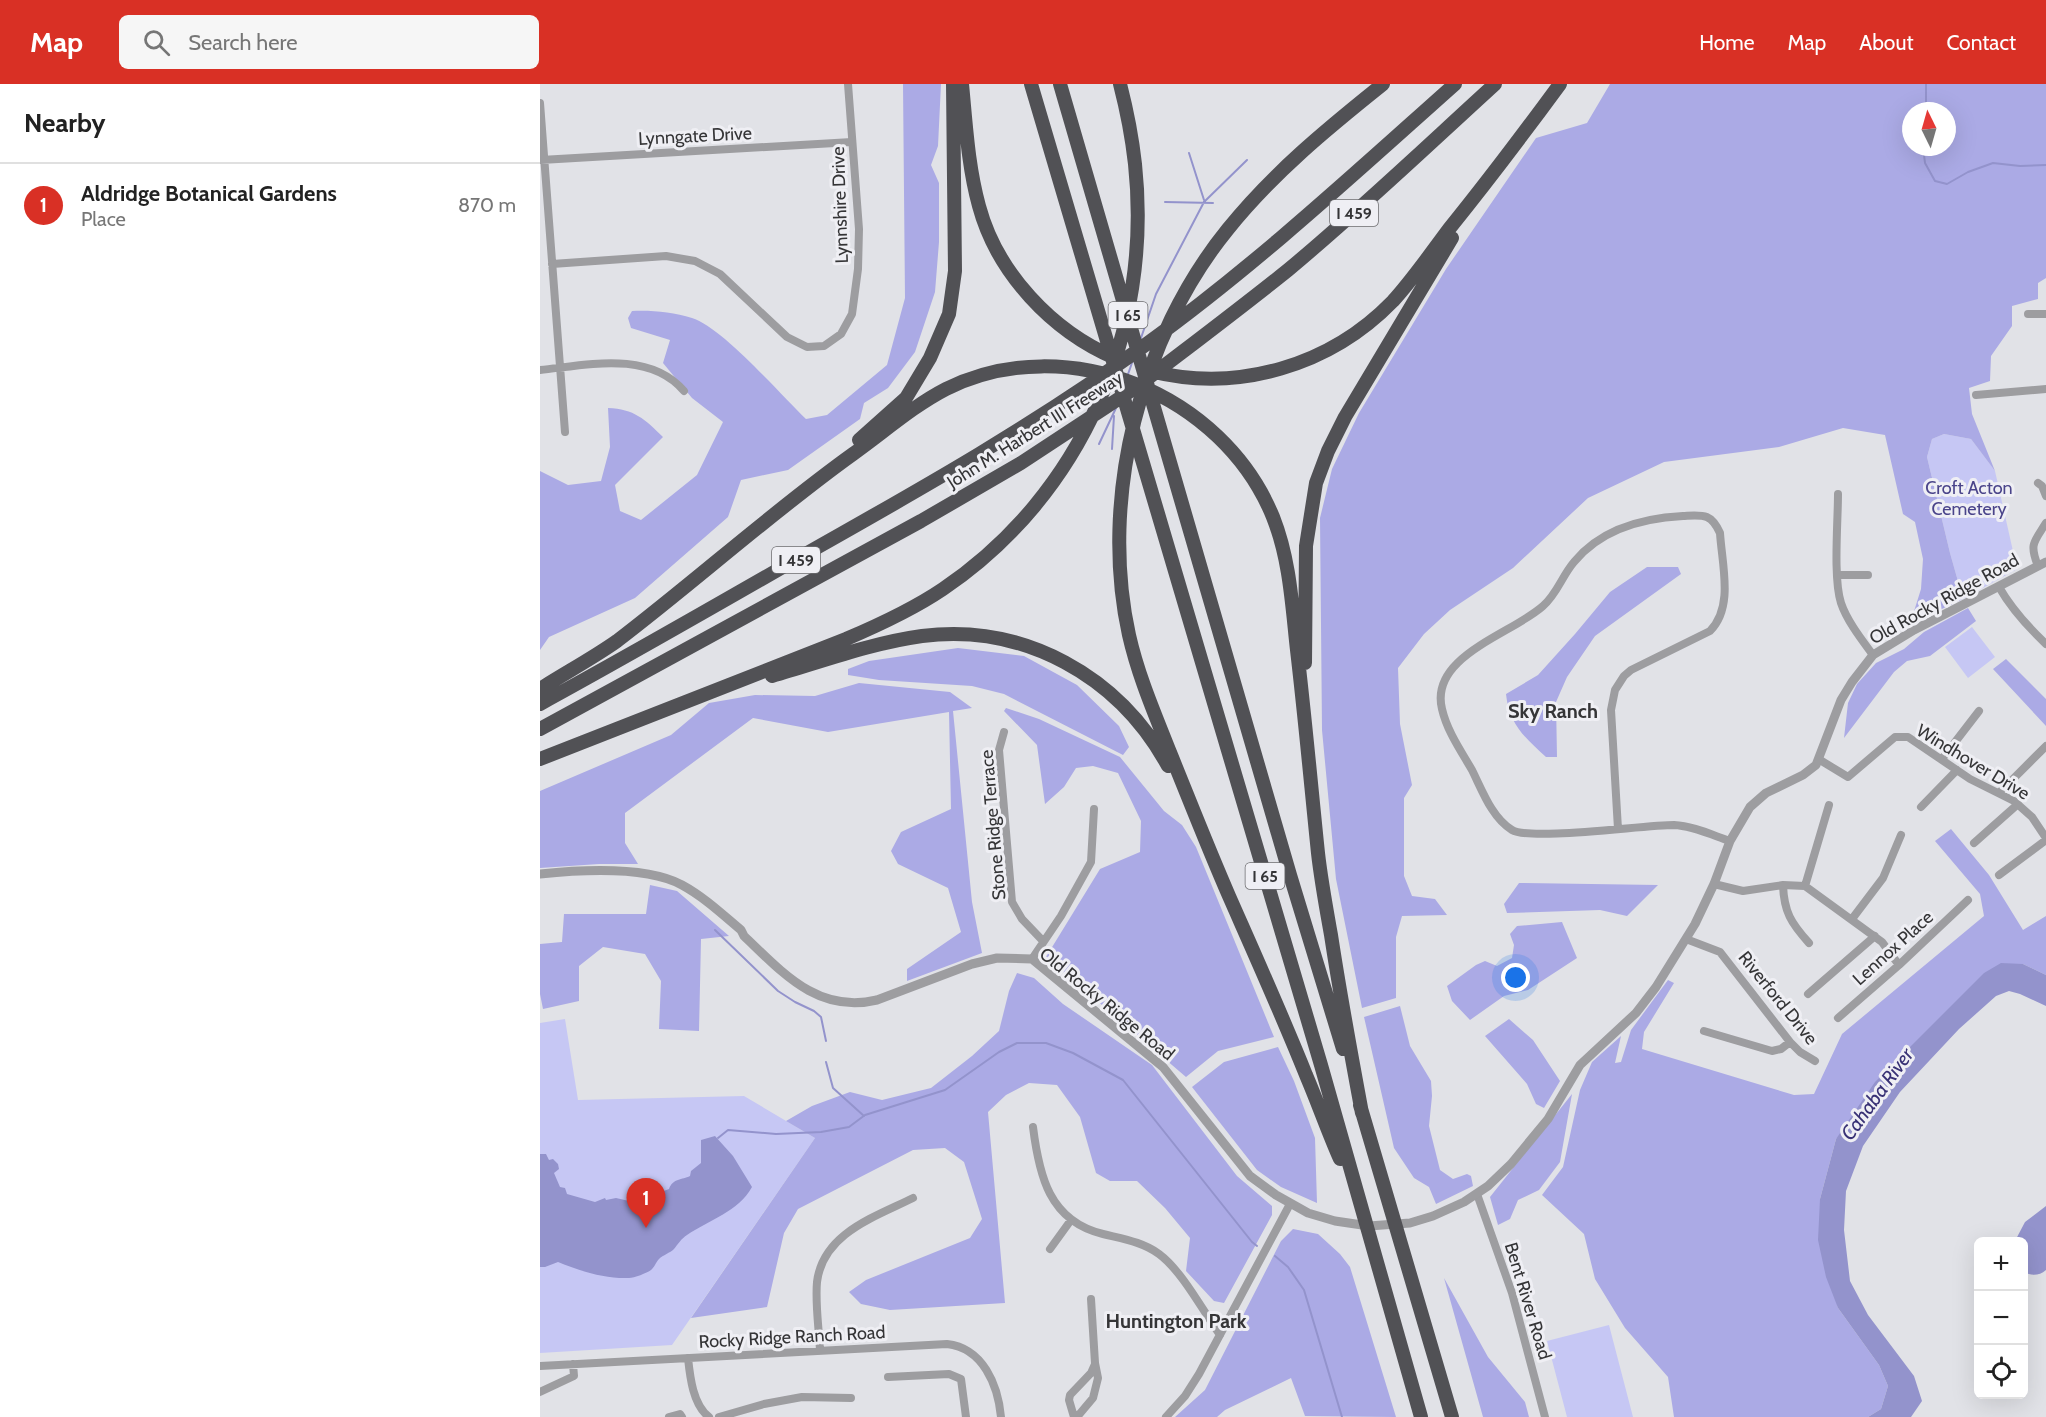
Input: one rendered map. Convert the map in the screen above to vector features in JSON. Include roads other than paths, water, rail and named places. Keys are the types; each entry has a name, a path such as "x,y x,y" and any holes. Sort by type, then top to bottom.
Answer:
{"highway":[{"path":"816,481 906,398 930,358 949,315 955,271 953,84"},
{"path":"962,84 972,178 980,208 1005,264 1040,307 1053,320 1079,339 1132,365 1152,372 1196,378 1250,377 1286,368 1313,358 1364,327 1393,301 1560,84"},
{"name":"I 65","path":"1031,84 1321,1065 1420,1417"},
{"name":"I 65","path":"1060,84 1290,875 1452,1417"},
{"path":"540,759 885,622 922,603 962,576 1019,524 1054,481 1074,451 1102,397 1124,332 1135,258 1137,205 1132,137 1120,84"},
{"path":"1359,1200 1198,823 1146,691 1130,637 1121,589 1120,507 1126,459 1139,405 1158,351 1196,274 1227,230 1272,179 1338,120 1383,84"},
{"name":"John M. Harbert III Freeway","path":"540,704 965,464 1050,411 1149,342 1229,281 1317,208 1455,84"},
{"name":"John M. Harbert III Freeway","path":"540,729 921,521 1021,463 1131,390 1206,335 1288,269 1495,84"},
{"path":"1303,701 1306,652 1306,546 1316,483 1328,451 1345,417 1480,190"},
{"path":"540,689 613,643 816,481 928,398 974,378 1009,370 1049,367 1074,368 1130,381 1156,392 1178,404 1216,434 1236,455 1261,492 1282,543 1288,566 1319,865 1362,1113"},
{"path":"699,697 911,638 955,634 978,635 1013,642 1045,652 1082,671 1124,705 1150,735 1162,754 1198,823"}],"street":[{"name":"Lynnshire Drive","path":"552,264 666,256 694,261 720,274 787,338 807,347 824,346 841,334 852,314 858,270 859,229 848,84"},
{"path":"540,103 542,160 565,432"},
{"name":"Lynngate Drive","path":"542,160 852,142"},
{"path":"2028,314 2046,314"},
{"path":"540,370 627,363 658,371 684,391"},
{"path":"1976,395 2046,389"},
{"path":"2038,483 2043,486 2046,496"},
{"path":"1838,494 1838,575 1842,605 1873,655"},
{"path":"1618,829 1611,710 1615,690 1631,670 1710,631 1717,624 1725,604 1720,533 1716,524 1703,515 1642,520 1608,535 1575,560 1557,590 1544,606 1463,658 1449,672 1442,687 1441,705 1449,728 1492,809 1509,828 1524,833 1618,829 1662,825 1688,826 1730,841"},
{"path":"2042,564 2034,555 2032,545 2046,524"},
{"name":"Old Rocky Ridge Road","path":"540,873 635,873 663,877 708,902 786,976 811,993 838,1002 864,1003 877,1000 972,964 997,958 1032,959 1163,1067 1250,1176 1290,1204 1308,1213 1344,1223 1380,1226 1410,1222 1440,1214 1477,1194 1501,1175 1534,1137 1555,1108 1580,1065 1629,1021 1647,1001 1686,939 1714,884 1730,841 1741,820 1754,803 1766,793 1808,773 1820,760 1841,699 1873,655 1914,630 2042,564"},
{"path":"1838,575 1868,575"},
{"path":"1999,587 2032,632 2046,644"},
{"path":"1942,759 1979,711"},
{"name":"Stone Ridge Terrace","path":"1004,732 999,750 1012,902 1022,919 1043,941"},
{"name":"Windhover Drive","path":"1820,760 1848,777 1895,737 1908,737 1970,779 1999,792 2018,804 2032,817 2046,839"},
{"path":"1999,792 2046,746"},
{"path":"1921,807 1957,770"},
{"path":"1974,843 2018,804"},
{"path":"1805,886 1829,805"},
{"path":"1032,959 1061,916 1091,862 1094,809"},
{"path":"1852,919 1883,878 1901,835"},
{"path":"1999,875 2046,839"},
{"path":"1714,884 1743,891 1783,885 1805,886 1875,936 1899,965"},
{"path":"1783,885 1788,914 1809,943"},
{"name":"Lennox Place","path":"1838,1018 1968,900"},
{"path":"1808,994 1875,936"},
{"name":"Riverford Drive","path":"1686,939 1720,952 1790,1042 1800,1052 1815,1061"},
{"path":"1704,1032 1772,1051 1781,1049 1790,1042"},
{"path":"1033,1127 1045,1186 1052,1199 1071,1220 1100,1234 1131,1241 1160,1254 1174,1268 1220,1335"},
{"name":"Bent River Road","path":"1477,1194 1512,1293 1545,1417"},
{"path":"820,1351 817,1284 826,1253 847,1231 913,1198"},
{"path":"1166,1417 1185,1396 1290,1204"},
{"path":"1050,1249 1071,1220"},
{"path":"1091,1299 1098,1378 1093,1398 1075,1417 1069,1400 1070,1395 1091,1373 1095,1363"},
{"name":"Rocky Ridge Ranch Road","path":"540,1366 947,1344 960,1346 973,1355 990,1375 997,1392 1001,1417"},
{"path":"688,1358 692,1384 703,1412 709,1417"},
{"path":"540,1392 574,1376 573,1364"},
{"path":"888,1377 949,1374 961,1379 966,1417"},
{"path":"719,1417 764,1404 802,1397 850,1398"},
{"path":"669,1417 680,1414 682,1417"}],"water":[{"name":"Cahaba River","path":"2001,963 2023,964 2046,975 2046,1006 2009,991 1996,996 1959,1029 1900,1092 1863,1146 1846,1191 1844,1230 1850,1281 1868,1315 1914,1376 1922,1401 1911,1417 1868,1417 1881,1409 1888,1386 1879,1365 1838,1308 1826,1277 1818,1240 1820,1199 1836,1139 1875,1082 1984,973"},
{"path":"715,1136 733,1156 752,1187 739,1203 685,1237 659,1259 651,1270 634,1277 620,1278 593,1274 558,1262 540,1267 540,1154 546,1154 549,1160 553,1159 558,1164 559,1169 554,1173 560,1187 565,1188 567,1194 595,1202 605,1198 606,1200 616,1198 629,1201 631,1196 636,1197 648,1189 661,1192 669,1189 675,1181 690,1176 691,1171 701,1163 701,1140"},
{"path":"2046,1206 2046,1270 2035,1275 2028,1274 2028,1237 2017,1237 2025,1222"}],"waterway":[{"path":"1926,84 1926,102"},
{"path":"1189,153 1204,200"},
{"path":"1924,156 1925,163 1935,181 1947,184 1968,172 1993,163 2020,166 2046,165"},
{"path":"1141,338 1156,294 1204,202 1247,160"},
{"path":"1165,202 1213,203"},
{"path":"1127,377 1133,360"},
{"path":"1099,444 1116,408"},
{"path":"1112,449 1114,416"},
{"path":"715,930 778,991 821,1017 826,1041"},
{"path":"718,1138 728,1130 776,1134 821,1132 849,1127 865,1115 945,1090 999,1052 1017,1043 1046,1043 1073,1053 1123,1080 1257,1246"},
{"path":"826,1062 833,1088 864,1116"},
{"path":"1275,1256 1288,1267 1304,1290 1342,1417"}],"place":[{"name":"Aldridge Botanical Gardens","path":"646,1228"}],"district":[{"name":"Sky Ranch","path":"1553,711"},
{"name":"Huntington Park","path":"1176,1321"}],"park label":[{"name":"Croft Acton Cemetery","path":"1969,498"}]}
